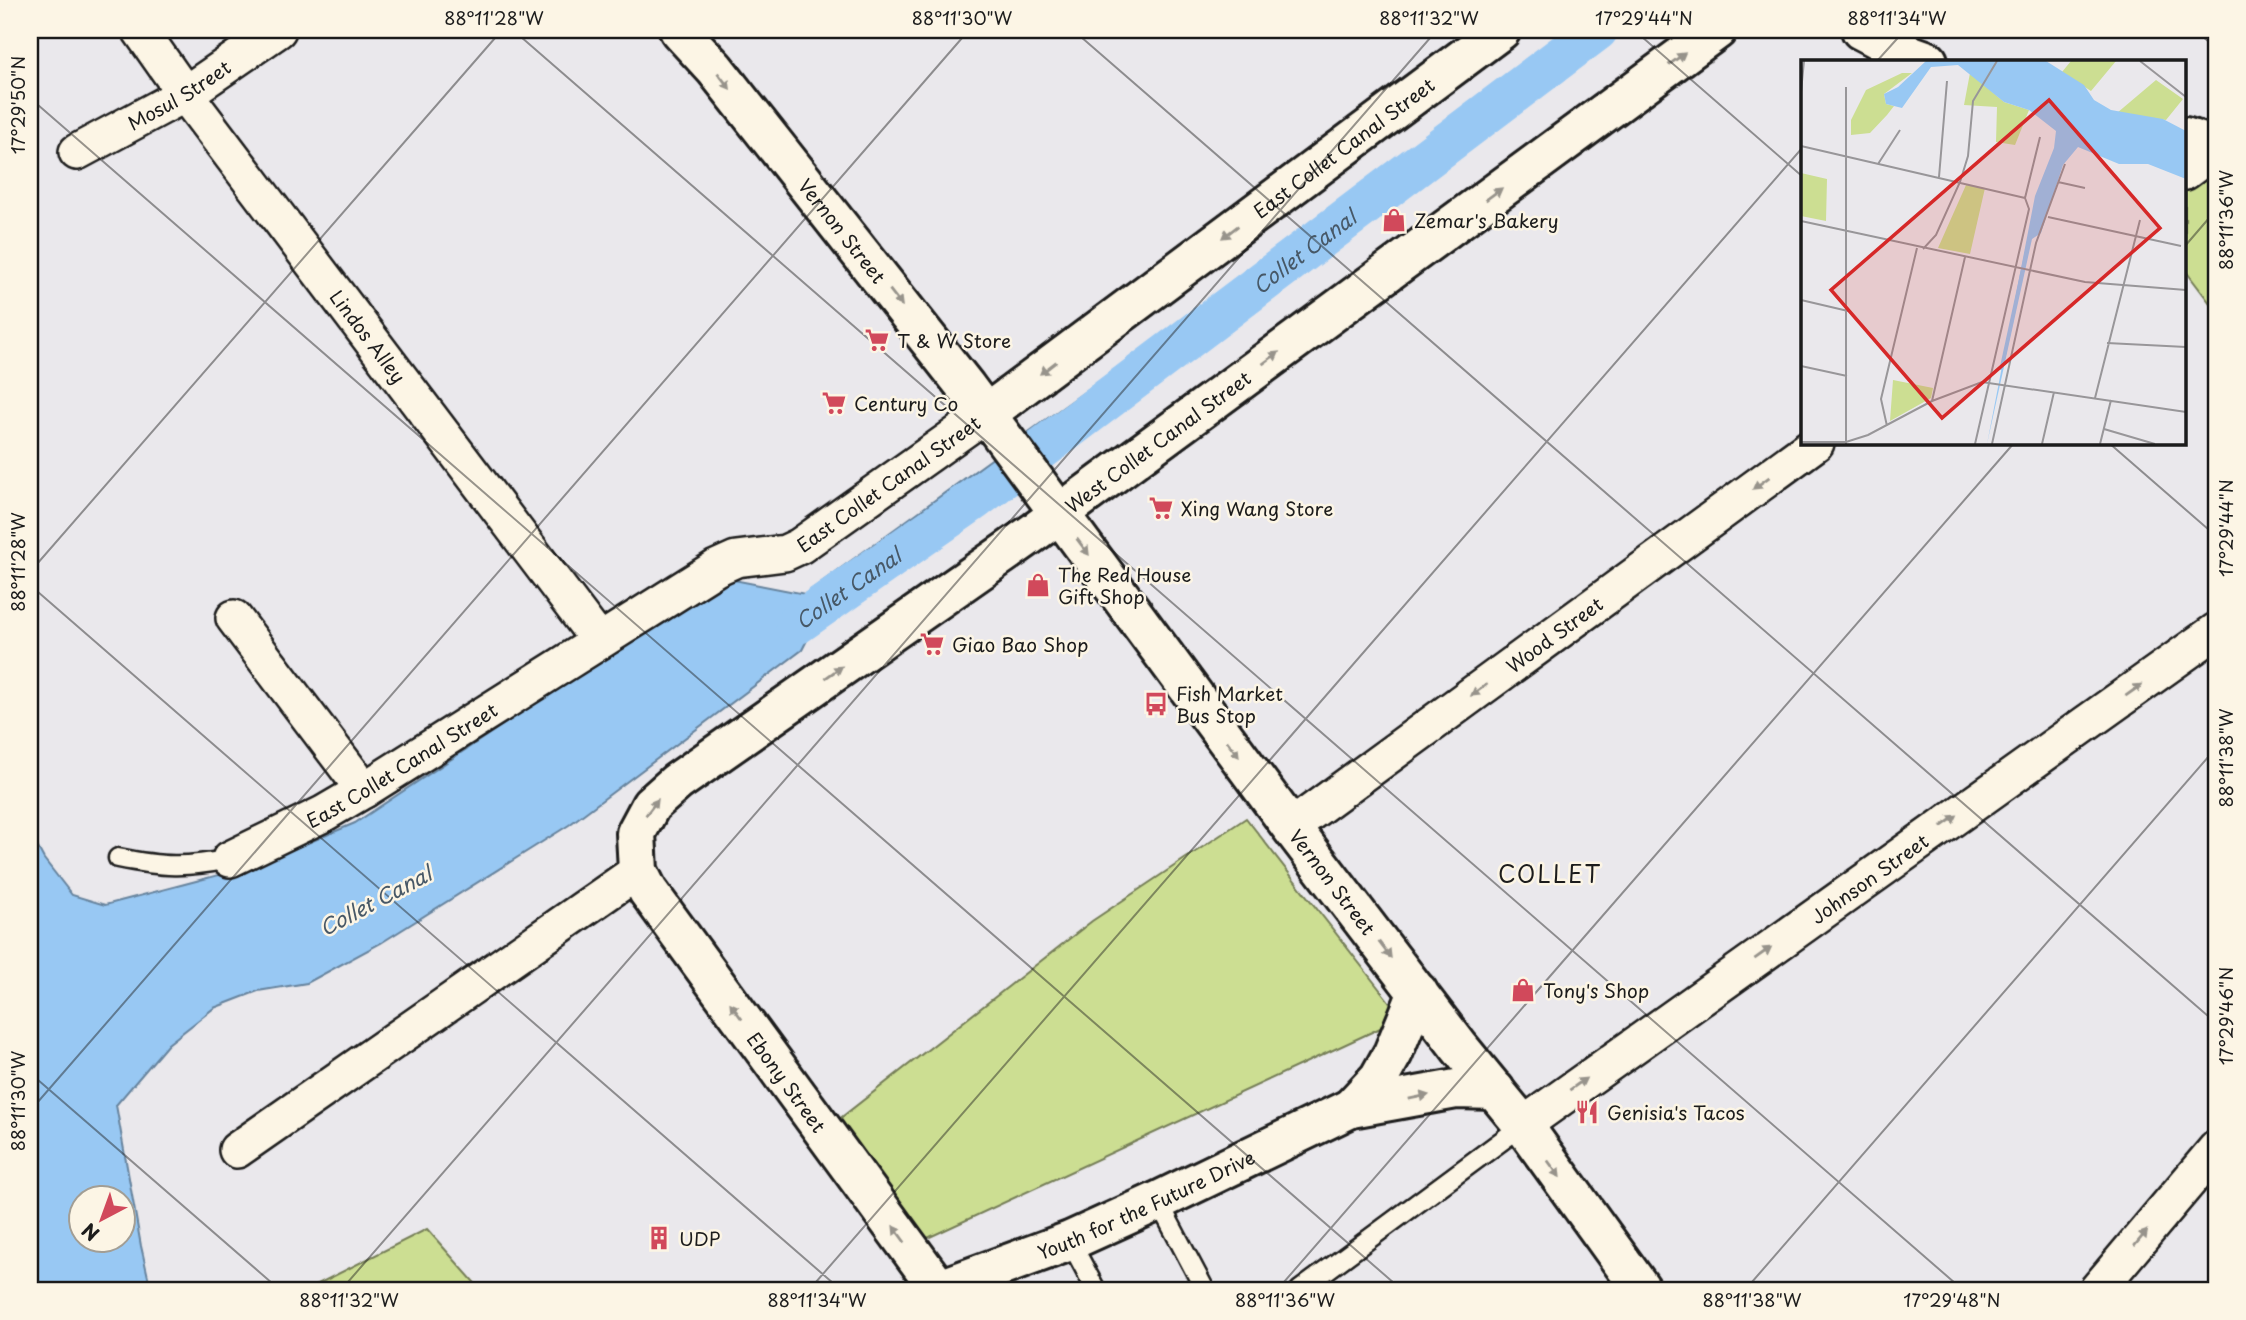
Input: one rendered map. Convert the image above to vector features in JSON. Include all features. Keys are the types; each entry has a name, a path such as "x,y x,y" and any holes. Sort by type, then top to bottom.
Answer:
{"street":[{"name":"Lindos Alley","path":"139,30 599,641"},
{"name":"Mosul Street","path":"77,152 185,94 278,30"},
{"name":"Vernon Street","path":"679,30 715,69 1029,471 1058,514 1291,827 1523,1125 1642,1290"},
{"name":"East Collet Canal Street","path":"230,859 323,814 364,790 716,568 736,559 785,554 993,424 1501,30"},
{"name":"West Collet Canal Street","path":"638,871 636,833 650,805 668,790 1058,514 1717,30"},
{"path":"1861,30 1903,52 1925,60"},
{"path":"2186,137 2216,148"},
{"path":"2186,171 2216,148"},
{"name":"Wood Street","path":"1291,827 1815,444"},
{"path":"234,618 364,790"},
{"name":"Johnson Street","path":"1523,1125 2216,631"},
{"path":"237,1150 638,871"},
{"name":"Ebony Street","path":"638,871 648,891 939,1290"},
{"name":"Youth for the Future Drive","path":"1351,1108 1379,1078 1393,1053 1418,992"},
{"name":"Youth for the Future Drive","path":"939,1290 1070,1241 1351,1108 1456,1089 1494,1090"},
{"path":"2097,1290 2216,1149"}],"lane":[{"path":"118,858 160,866 195,866 230,859"},
{"path":"1300,1290 1523,1125"},
{"path":"1158,1201 1205,1290"},
{"path":"1070,1241 1096,1290"}],"green space":[{"path":"2211,169 2216,170 2216,311 2186,271 2186,188"},
{"path":"1246,818 1402,1018 919,1242 824,1131 1092,921"},
{"path":"427,1229 481,1290 306,1290"}],"water":[{"path":"1568,30 1596,30 1052,432 825,605 802,650 569,825 381,943 307,983 258,991 214,1008 168,1044 116,1105 130,1184 66,1184 66,1254 136,1254 136,1218 151,1290 30,1290 30,833 44,859 72,895 105,905 253,866 355,823 724,578 805,594 1160,337"}],"waterway":[{"name":"Collet Canal","path":"796,624 975,499 1597,30"}],"place":[{"name":"Zemar's Bakery","path":"1394,220"},
{"name":"T & W Store","path":"877,340"},
{"name":"Century Co","path":"834,403"},
{"name":"Xing Wang Store","path":"1161,508"},
{"name":"The Red House Gift Shop","path":"1038,585"},
{"name":"Giao Bao Shop","path":"932,644"},
{"name":"Fish Market Bus Stop","path":"1156,704"},
{"name":"Tony's Shop","path":"1523,990"},
{"name":"Genisia's Tacos","path":"1587,1112"},
{"name":"UDP","path":"659,1238"}],"district":[{"name":"COLLET","path":"1550,873"}]}
